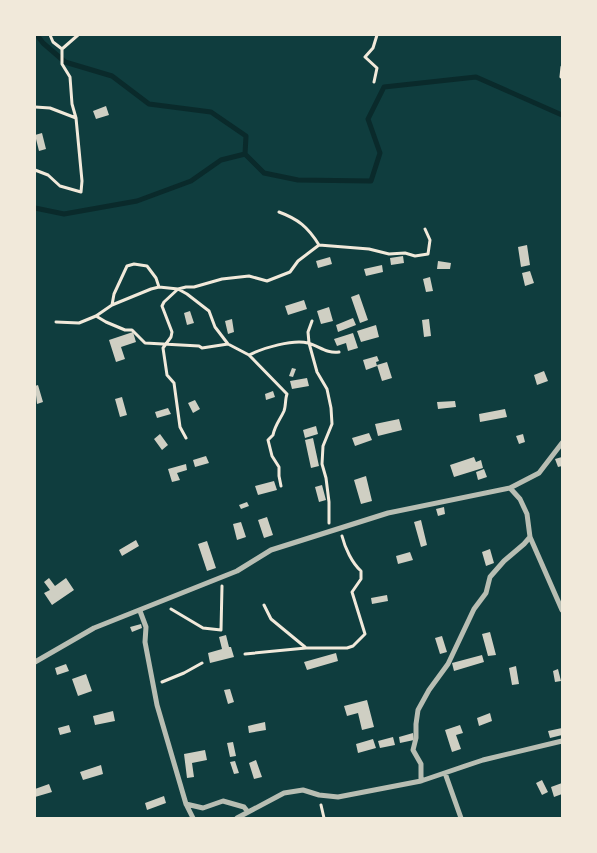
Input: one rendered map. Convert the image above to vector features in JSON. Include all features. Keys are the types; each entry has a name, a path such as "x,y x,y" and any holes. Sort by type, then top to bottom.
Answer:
{"street":[{"path":"35,662 94,628 237,571 271,550 388,513 510,488 539,473 562,443"},
{"path":"510,488 520,500 527,514 530,537 562,610"},
{"path":"421,781 420,764 414,750 418,710 429,690 448,664 474,609 486,593 490,577 530,537"},
{"path":"140,611 146,628 145,642 156,705 186,804 193,818"},
{"path":"237,818 284,792 303,790 318,795 338,797 421,781 483,760 562,741"},
{"path":"445,773 460,818"},
{"path":"186,804 203,808 223,801 244,807 248,812"}],"path":[{"path":"50,35 53,42 62,49"},
{"path":"35,170 48,175 60,186 81,192 82,181 76,118 72,104 70,77 62,64 62,49 78,35"},
{"path":"374,82 377,68 365,57 372,48 377,35"},
{"path":"562,67 562,77"},
{"path":"35,107 50,108 76,118"},
{"path":"279,212 296,218 312,234 319,245"},
{"path":"56,322 79,323 96,316 112,305 159,287 178,289 194,287 222,279 249,276 267,281 290,272 298,261 319,245 370,249 389,254 415,256 428,254 430,240 424,229"},
{"path":"112,305 114,294 127,266 134,264 147,266 156,278 159,287"},
{"path":"178,289 162,306 172,332 171,337 163,348 167,375 174,383 180,427 186,438"},
{"path":"178,289 208,311 215,327 228,344 249,355 287,394 284,401 285,409 274,428 273,435 268,440 272,456 279,467 281,486"},
{"path":"96,316 112,325 125,330 132,330 145,343 166,343 199,346 202,348 228,344"},
{"path":"312,321 308,332 308,343 317,372 329,395 332,424 322,446 322,464 326,478 329,502 328,517 331,531"},
{"path":"249,355 258,350 298,341 332,353 338,352"},
{"path":"245,654 306,648 347,648 353,646 365,634 352,592 361,579 361,571 356,566 345,546 340,529"},
{"path":"159,603 203,628 221,630 223,589 220,578"},
{"path":"264,605 272,619 306,648"},
{"path":"153,688 159,683 202,663"}],"building":[{"path":"106,106 109,115 96,119 93,111"},
{"path":"42,133 46,149 39,151 35,135"},
{"path":"527,245 530,265 521,267 518,247"},
{"path":"403,256 404,263 391,265 390,258"},
{"path":"330,257 332,264 318,268 316,261"},
{"path":"438,261 451,263 450,269 437,269"},
{"path":"382,265 383,272 366,276 364,269"},
{"path":"530,271 534,283 525,286 522,273"},
{"path":"430,277 433,291 426,292 423,279"},
{"path":"359,294 368,320 360,323 351,297"},
{"path":"304,300 307,309 288,315 285,306"},
{"path":"329,307 333,321 321,324 317,311"},
{"path":"190,311 194,323 187,325 184,313"},
{"path":"353,318 356,325 338,332 336,325"},
{"path":"232,319 234,332 228,334 225,321"},
{"path":"429,319 431,336 424,337 422,320"},
{"path":"376,325 379,337 361,342 357,331"},
{"path":"133,332 136,342 121,347 125,359 116,362 109,340"},
{"path":"353,333 358,348 348,351 346,343 337,346 334,339"},
{"path":"377,356 379,361 376,362 377,366 366,370 363,360"},
{"path":"387,362 392,378 382,381 377,365"},
{"path":"292,368 296,369 293,377 289,376"},
{"path":"544,371 548,381 537,385 534,375"},
{"path":"307,378 309,386 292,389 290,381"},
{"path":"38,385 43,402 37,404 35,386"},
{"path":"273,391 275,397 266,400 265,394"},
{"path":"122,397 127,415 120,417 115,399"},
{"path":"195,400 200,409 193,413 188,403"},
{"path":"455,401 456,407 438,409 437,402"},
{"path":"168,408 171,414 157,418 155,412"},
{"path":"505,409 507,417 480,422 479,414"},
{"path":"399,419 402,430 378,436 375,424"},
{"path":"316,426 318,434 305,438 303,430"},
{"path":"369,433 372,440 355,446 352,438"},
{"path":"160,434 168,445 162,450 154,439"},
{"path":"523,434 525,442 519,444 516,436"},
{"path":"313,438 319,466 311,468 305,440"},
{"path":"206,456 209,463 195,467 193,460"},
{"path":"474,457 476,462 481,460 483,468 454,477 450,465"},
{"path":"562,457 562,466 558,467 555,459"},
{"path":"186,464 187,470 177,473 180,480 172,482 168,469"},
{"path":"484,469 487,477 478,480 476,472"},
{"path":"366,476 372,501 361,504 354,480"},
{"path":"274,481 277,490 258,495 255,486"},
{"path":"322,485 326,500 319,502 315,487"},
{"path":"247,502 249,506 241,509 239,505"},
{"path":"444,507 445,514 438,516 436,509"},
{"path":"267,517 273,535 264,538 258,520"},
{"path":"421,520 427,545 421,547 414,522"},
{"path":"241,522 246,537 237,540 233,524"},
{"path":"136,540 139,546 122,556 119,550"},
{"path":"207,541 216,568 207,571 198,544"},
{"path":"490,549 494,563 486,566 482,552"},
{"path":"410,552 413,560 398,564 396,556"},
{"path":"49,578 55,586 66,578 74,590 52,605 44,593 50,590 44,582"},
{"path":"387,595 388,601 372,604 371,598"},
{"path":"141,624 142,628 132,632 130,627"},
{"path":"490,632 496,655 488,656 482,634"},
{"path":"226,635 234,657 210,663 208,653 222,649 219,637"},
{"path":"442,636 447,652 440,654 435,638"},
{"path":"336,653 338,661 307,670 304,662"},
{"path":"482,655 484,662 454,671 452,663"},
{"path":"66,664 69,671 57,675 55,668"},
{"path":"516,666 519,684 512,685 509,668"},
{"path":"558,669 561,681 555,682 553,671"},
{"path":"86,674 92,691 78,696 72,679"},
{"path":"230,689 234,702 228,704 224,690"},
{"path":"367,700 374,727 362,730 358,713 347,716 344,706"},
{"path":"113,711 115,721 95,725 93,716"},
{"path":"490,713 492,721 479,726 477,718"},
{"path":"265,722 266,730 249,733 248,726"},
{"path":"69,725 71,732 60,735 58,728"},
{"path":"460,725 463,733 456,735 461,749 452,752 445,730"},
{"path":"562,728 562,735 550,738 548,731"},
{"path":"413,733 414,740 400,743 399,737"},
{"path":"393,737 395,745 380,748 378,741"},
{"path":"373,739 376,748 358,753 356,744"},
{"path":"233,742 236,756 230,757 227,743"},
{"path":"205,750 207,760 192,763 194,777 187,778 184,754"},
{"path":"256,760 262,777 254,779 249,763"},
{"path":"235,761 239,773 234,774 230,762"},
{"path":"101,765 103,774 83,780 80,772"},
{"path":"542,780 548,792 542,795 536,783"},
{"path":"562,783 562,794 554,797 551,787"},
{"path":"49,784 52,792 35,797 35,789"},
{"path":"164,796 166,803 147,810 145,803"}],"waterway":[{"path":"37,35 43,43 65,62 112,76 149,104 211,112 246,136 245,154"},
{"path":"35,208 64,214 137,201 191,181 221,160 245,154 264,173 298,180 371,181 380,153 368,119 384,87 476,77 562,115"}]}
